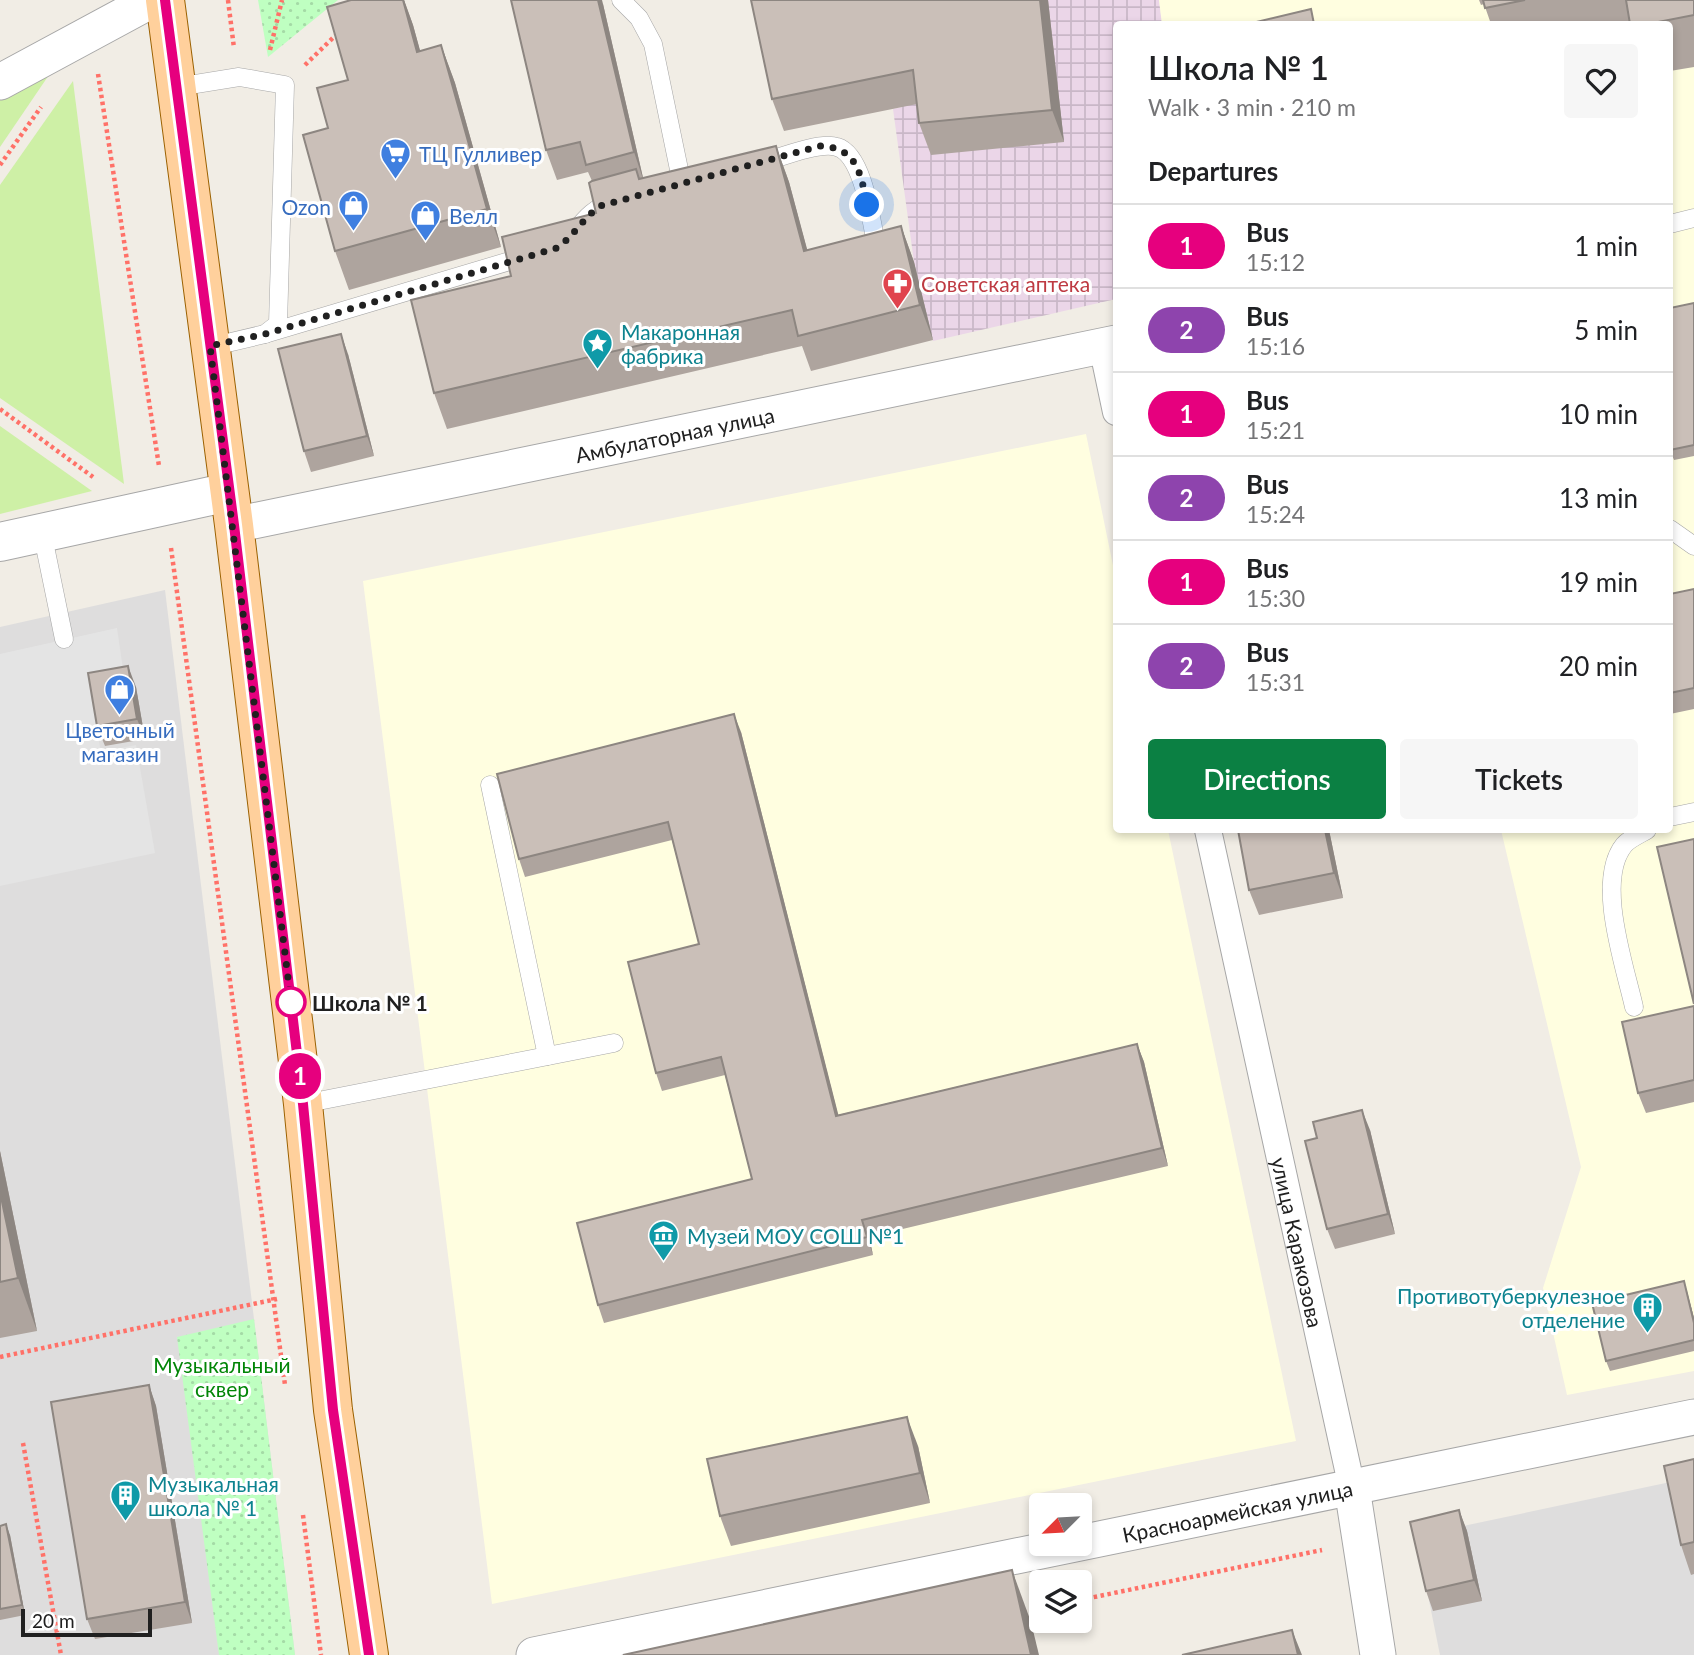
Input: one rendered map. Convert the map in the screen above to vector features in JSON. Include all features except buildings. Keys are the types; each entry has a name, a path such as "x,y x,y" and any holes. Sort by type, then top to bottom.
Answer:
{"main road":[{"path":"165,0 232,508 303,1104 335,1423 369,1655"}],"street":[{"path":"0,82 92,35 152,0"},
{"path":"1109,345 1113,383"},
{"name":"Амбулаторная улица","path":"0,542 152,508 232,508 1109,345"},
{"name":"улица Каракозова","path":"1209,833 1352,1488 1378,1655"},
{"name":"Красноармейская улица","path":"534,1655 1694,1416"}],"lane":[{"path":"621,0 639,18 653,44 683,184"},
{"path":"177,87 239,77 285,85 278,324 265,334"},
{"path":"747,167 820,146 838,147 853,160 862,181 878,256"},
{"path":"210,346 265,334 550,250 569,239 586,216 600,206 634,197"},
{"path":"1673,223 1694,218"},
{"path":"1673,530 1694,546"},
{"path":"42,532 64,639"},
{"path":"490,785 547,1056"},
{"path":"1673,816 1694,812"},
{"path":"1634,1007 1614,919 1612,884 1614,865 1625,844 1642,833"},
{"path":"303,1104 614,1043"}],"path":[{"path":"228,0 239,77"},
{"path":"262,81 282,0"},
{"path":"285,85 342,28"},
{"path":"92,35 152,508 274,1300 286,1395"},
{"path":"0,410 152,508"},
{"path":"0,1357 320,1288"},
{"path":"23,1443 61,1655"},
{"path":"301,1505 321,1655"},
{"path":"1092,1598 1322,1550"},
{"path":"1015,1614 1029,1611"}],"shaded area":[{"path":"891,0 1159,0 1162,21 1113,21 1113,300 933,341 914,262 893,109 902,107"},
{"path":"1159,0 1694,0 1694,1371 1567,1395 1543,1288 1581,1167 1502,833 1673,833 1673,21 1162,21"},
{"path":"1086,434 1113,565 1113,833 1169,833 1296,1441 492,1604 363,581"},
{"path":"165,590 295,1655 0,1655 0,627"},
{"path":"117,628 125,683 90,691 101,752 136,745 155,853 0,886 0,654"},
{"path":"1694,1477 1694,1655 1440,1655 1416,1536"}],"green space":[{"path":"258,0 338,0 268,57"},
{"path":"53,69 0,147 0,97"},
{"path":"73,81 124,484 0,398 0,185"},
{"path":"0,426 92,491 0,514"},
{"name":"Музыкальный сквер","path":"254,1319 295,1655 219,1655 177,1337"}],"bus line":[{"name":"1","path":"165,0 234,525 303,1104 333,1410 369,1655"}],"place":[{"name":"ТЦ Гулливер","path":"396,180"},
{"name":"Ozon","path":"354,233"},
{"name":"Велл","path":"426,242"},
{"name":"Советская аптека","path":"898,310"},
{"name":"Макаронная фабрика","path":"598,370"},
{"name":"Цветочный магазин","path":"120,716"},
{"name":"Школа № 1","path":"291,1002"},
{"name":"Музей МОУ СОШ №1","path":"664,1262"},
{"name":"Противотуберкулезное отделение","path":"1648,1334"},
{"name":"Музыкальная школа № 1","path":"125,1522"}],"route":[{"path":"291,1002 210,346 265,334 557,248 569,239 586,216 600,206 820,146 838,147 853,160 862,181 867,205"}]}
